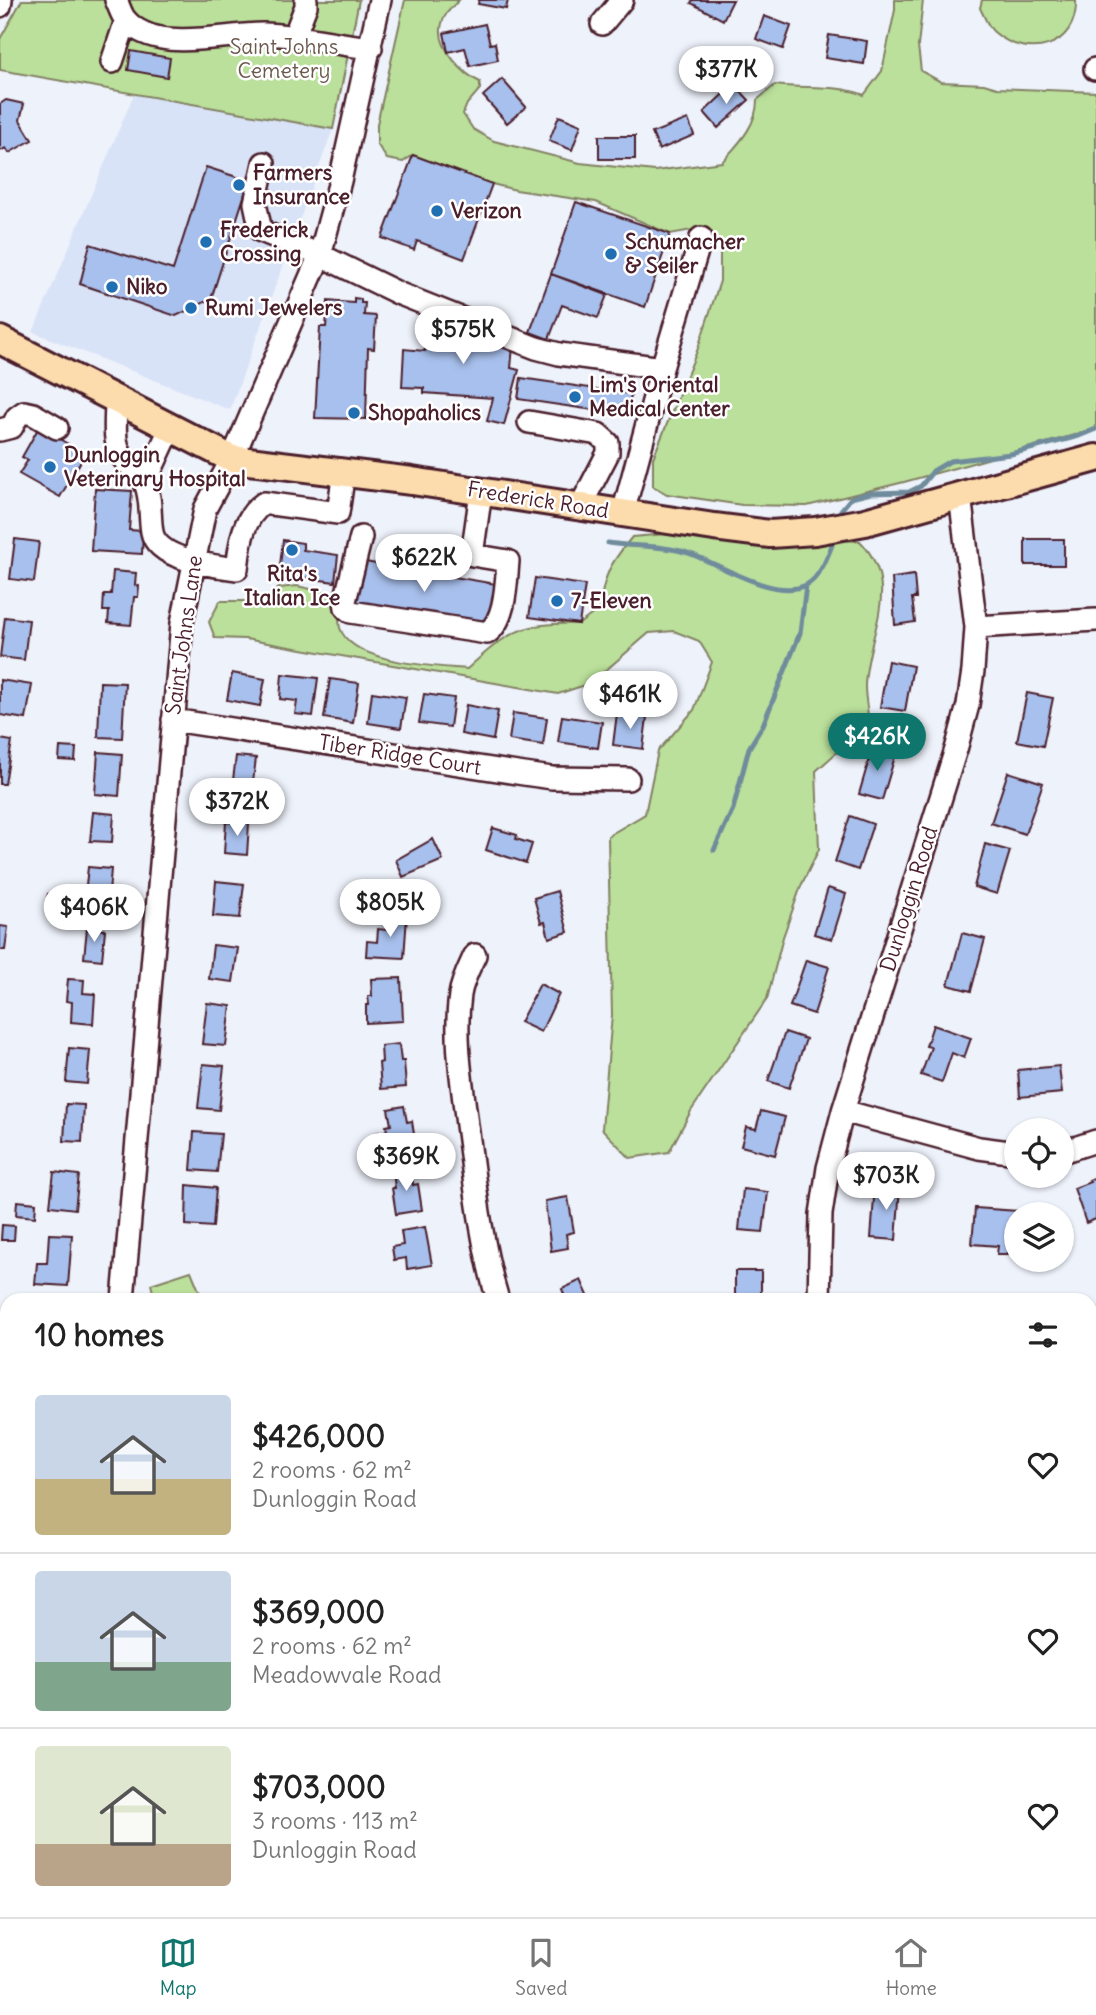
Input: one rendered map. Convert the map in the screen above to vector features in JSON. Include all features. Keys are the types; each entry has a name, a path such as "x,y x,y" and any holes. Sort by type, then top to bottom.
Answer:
{"main road":[{"name":"Frederick Road","path":"0,343 232,459 345,472 770,534 814,531 865,522 1096,458"}],"street":[{"path":"0,6 1,0"},
{"path":"116,0 126,20 144,33 174,39 243,34 294,37 370,48"},
{"path":"294,37 306,0"},
{"name":"Saint Johns Lane","path":"124,1293 173,720 182,624 192,563 205,509 232,459 320,255 340,180 380,0"},
{"path":"602,24 622,0"},
{"path":"112,62 126,20"},
{"path":"264,163 255,203 261,231 320,255 400,294 536,348 559,354 662,368"},
{"path":"623,513 701,238"},
{"path":"116,401 115,442 126,462 139,472 145,483 150,499 152,535 162,548 192,563 237,569 246,522 254,509 264,503 338,513 345,472"},
{"path":"0,430 12,427 17,417 24,412 33,414 57,428"},
{"path":"529,422 598,434 608,443 608,453 580,507"},
{"path":"145,483 170,429"},
{"path":"360,537 345,601 346,608 351,612 487,633 494,629 500,614 508,561 472,555 481,492"},
{"name":"Dunloggin Road","path":"819,1293 821,1214 828,1168 843,1111 957,746 970,694 976,627 960,495"},
{"path":"976,627 1096,620"},
{"name":"Tiber Ridge Court","path":"173,720 552,778 628,779"},
{"path":"475,955 462,982 460,998 458,1021 461,1077 473,1168 496,1293"},
{"path":"843,1111 979,1148 1004,1151"},
{"path":"1074,1148 1096,1140"}],"shaded area":[{"path":"134,94 333,129 230,410 33,332"}],"green space":[{"name":"Saint Johns Cemetery","path":"22,0 359,0 333,129 0,70 0,39"},
{"path":"405,0 459,0 445,16 441,37 453,60 480,82 480,89 467,104 463,114 473,129 494,141 580,163 655,171 722,162 750,126 757,100 775,85 831,88 864,95 882,71 895,0 923,0 918,46 921,71 941,82 984,84 997,88 1096,92 1096,429 807,506 742,505 667,494 653,486 653,458 697,351 720,281 720,253 712,236 692,230 670,234 596,202 492,184 413,155 403,162 387,159 377,144 377,124"},
{"path":"982,0 1076,0 1069,29 1060,39 1035,47 1007,41 994,32 980,8"},
{"path":"666,534 860,541 873,558 881,594 865,686 869,734 858,745 836,753 816,771 819,849 801,886 783,937 767,999 691,1111 669,1152 630,1158 602,1129 612,1015 608,836 645,814 658,751 694,710 712,662 699,641 674,631 649,633 591,683 558,694 245,639 215,638 209,622 220,601 262,601 279,588 297,586 324,592 339,600 340,628 348,640 361,649 396,661 467,669 494,646 517,632 543,625 579,624 599,609 609,570 632,537"},
{"path":"191,1271 200,1293 153,1293 151,1284"}],"building":[{"path":"479,0 508,0 506,9 478,4"},
{"path":"693,0 733,0 723,20 691,3"},
{"path":"764,16 791,26 783,49 756,39"},
{"path":"485,24 490,44 495,43 498,60 470,66 465,48 448,52 444,33"},
{"path":"829,35 867,41 864,64 825,58"},
{"path":"131,51 170,58 167,77 128,70"},
{"path":"502,79 526,107 507,123 483,96"},
{"path":"734,84 749,100 718,128 704,112"},
{"path":"6,100 24,104 20,120 32,140 9,153 6,148 0,151 0,104"},
{"path":"559,116 581,125 572,150 549,141"},
{"path":"688,119 694,135 659,150 652,133"},
{"path":"599,136 635,136 635,159 599,159"},
{"name":"Verizon","path":"413,155 492,184 464,259 417,241 414,250 382,238"},
{"name":"Frederick Crossing","path":"206,167 249,181 211,299 176,316 80,284 90,244 173,270"},
{"name":"Schumacher & Seiler","path":"576,202 670,234 645,307 551,274"},
{"path":"551,274 607,295 598,318 562,305 549,339 530,332"},
{"path":"354,298 365,303 364,315 376,316 374,349 368,348 366,419 315,418 320,327 326,327 328,301 354,303"},
{"path":"430,313 513,346 511,368 519,370 504,425 487,421 493,398 424,393 424,388 402,387 404,349 425,351"},
{"name":"Lim's Oriental Medical Center","path":"521,378 631,394 628,415 518,399"},
{"name":"Dunloggin Veterinary Hospital","path":"39,427 85,454 60,497 19,474 28,460 22,457"},
{"path":"95,489 132,491 129,530 143,531 142,554 91,551"},
{"path":"15,539 39,542 34,582 10,579"},
{"path":"1025,539 1064,539 1064,565 1025,565"},
{"path":"283,540 303,543 303,550 338,555 335,582 279,574"},
{"path":"359,561 496,584 489,627 352,605"},
{"path":"113,571 136,573 138,597 134,597 131,625 108,623 109,611 103,611 104,594 111,594"},
{"path":"914,575 916,598 912,598 915,622 895,625 892,578"},
{"name":"7-Eleven","path":"535,578 585,585 579,624 529,617"},
{"path":"5,617 29,620 24,660 0,657"},
{"path":"888,661 913,666 905,711 880,707"},
{"path":"232,673 265,679 260,706 227,700"},
{"path":"282,674 318,678 313,716 295,714 297,701 280,699"},
{"path":"330,679 359,683 353,723 324,718"},
{"path":"0,680 32,685 26,719 0,715"},
{"path":"100,682 125,683 122,738 98,737"},
{"path":"372,692 406,697 401,728 368,723"},
{"path":"1027,693 1053,698 1043,746 1017,741"},
{"path":"424,694 454,698 450,727 419,723"},
{"path":"466,705 498,711 493,740 461,734"},
{"path":"513,713 547,718 543,745 509,740"},
{"path":"617,713 647,717 643,749 613,745"},
{"path":"562,716 602,722 598,748 558,742"},
{"path":"0,739 12,741 5,784 0,784"},
{"path":"873,746 896,753 882,800 859,794"},
{"path":"60,747 76,748 75,761 59,760"},
{"path":"98,752 122,754 119,796 95,794"},
{"path":"236,756 256,758 251,798 231,796"},
{"path":"1008,772 1043,783 1025,834 991,823"},
{"path":"93,812 114,814 112,842 90,841"},
{"path":"850,816 873,824 858,870 835,862"},
{"path":"226,822 249,823 247,855 224,853"},
{"path":"493,828 517,835 516,839 532,844 526,863 486,850"},
{"path":"433,839 443,860 403,877 396,860"},
{"path":"985,844 1010,851 997,894 974,887"},
{"path":"88,867 111,869 108,905 84,903"},
{"path":"216,881 244,884 240,918 213,916"},
{"path":"828,888 846,894 832,939 814,934"},
{"path":"557,891 568,932 549,938 545,922 541,923 534,898"},
{"path":"48,894 57,896 55,910 46,908"},
{"path":"389,914 407,916 404,958 366,956 367,941 377,942 378,929 387,930"},
{"path":"0,926 8,927 5,950 0,950"},
{"path":"87,928 105,930 102,960 84,958"},
{"path":"962,933 985,939 971,991 948,985"},
{"path":"213,945 238,948 233,982 209,979"},
{"path":"806,960 829,967 814,1014 790,1006"},
{"path":"401,978 403,1021 366,1023 368,996 372,996 371,979"},
{"path":"68,979 84,980 83,993 95,994 93,1024 71,1022 72,1002 66,1001"},
{"path":"540,984 559,994 541,1032 520,1022"},
{"path":"207,1003 231,1006 226,1046 202,1044"},
{"path":"933,1025 971,1038 964,1058 952,1053 942,1082 921,1075 931,1047 926,1046"},
{"path":"785,1032 806,1039 789,1088 768,1081"},
{"path":"399,1044 401,1061 404,1061 406,1087 381,1089 381,1046"},
{"path":"69,1048 90,1050 87,1084 66,1082"},
{"path":"203,1064 224,1066 219,1110 198,1108"},
{"path":"1059,1066 1062,1093 1020,1097 1018,1070"},
{"path":"66,1104 84,1105 82,1142 64,1141"},
{"path":"404,1106 407,1122 412,1121 416,1148 380,1151 376,1133 387,1131 386,1126 391,1125 388,1109"},
{"path":"761,1111 785,1117 775,1155 741,1146 746,1127 756,1129"},
{"path":"194,1132 221,1134 217,1172 191,1170"},
{"path":"411,1168 413,1185 418,1184 422,1210 396,1214 392,1188 395,1188 393,1171"},
{"path":"54,1172 79,1175 75,1209 50,1206"},
{"path":"1096,1177 1096,1219 1086,1223 1074,1188 1090,1182 1089,1180"},
{"path":"187,1185 216,1188 213,1227 186,1225"},
{"path":"875,1185 900,1187 896,1240 871,1238"},
{"path":"743,1189 768,1192 763,1232 739,1230"},
{"path":"568,1197 574,1232 566,1234 568,1248 551,1251 545,1201"},
{"path":"17,1201 36,1203 35,1217 16,1215"},
{"path":"975,1208 1004,1210 1004,1254 997,1254 998,1246 972,1244"},
{"path":"2,1225 15,1226 14,1240 1,1240"},
{"path":"425,1227 432,1265 407,1269 406,1258 394,1260 392,1247 403,1245 401,1231"},
{"path":"49,1234 72,1235 68,1286 35,1284 37,1263 47,1263"},
{"path":"735,1271 761,1271 761,1293 735,1293"},
{"path":"581,1280 587,1293 563,1293 562,1289"}],"waterway":[{"path":"841,510 851,498 871,493 909,492 921,486 933,471 950,461 1011,454 1096,429"},
{"path":"608,543 679,550 763,585 793,589 806,585 815,578 832,545"},
{"path":"714,850 733,809 749,748 763,725 800,633 806,585"}],"place":[{"name":"Farmers Insurance","path":"239,185"},
{"name":"Verizon","path":"437,211"},
{"name":"Frederick Crossing","path":"206,242"},
{"name":"Schumacher & Seiler","path":"611,254"},
{"name":"Niko","path":"112,287"},
{"name":"Rumi Jewelers","path":"191,308"},
{"name":"Lim's Oriental Medical Center","path":"575,397"},
{"name":"Shopaholics","path":"354,413"},
{"name":"Dunloggin Veterinary Hospital","path":"50,467"},
{"name":"Rita's Italian Ice","path":"292,550"},
{"name":"7-Eleven","path":"557,601"}]}
